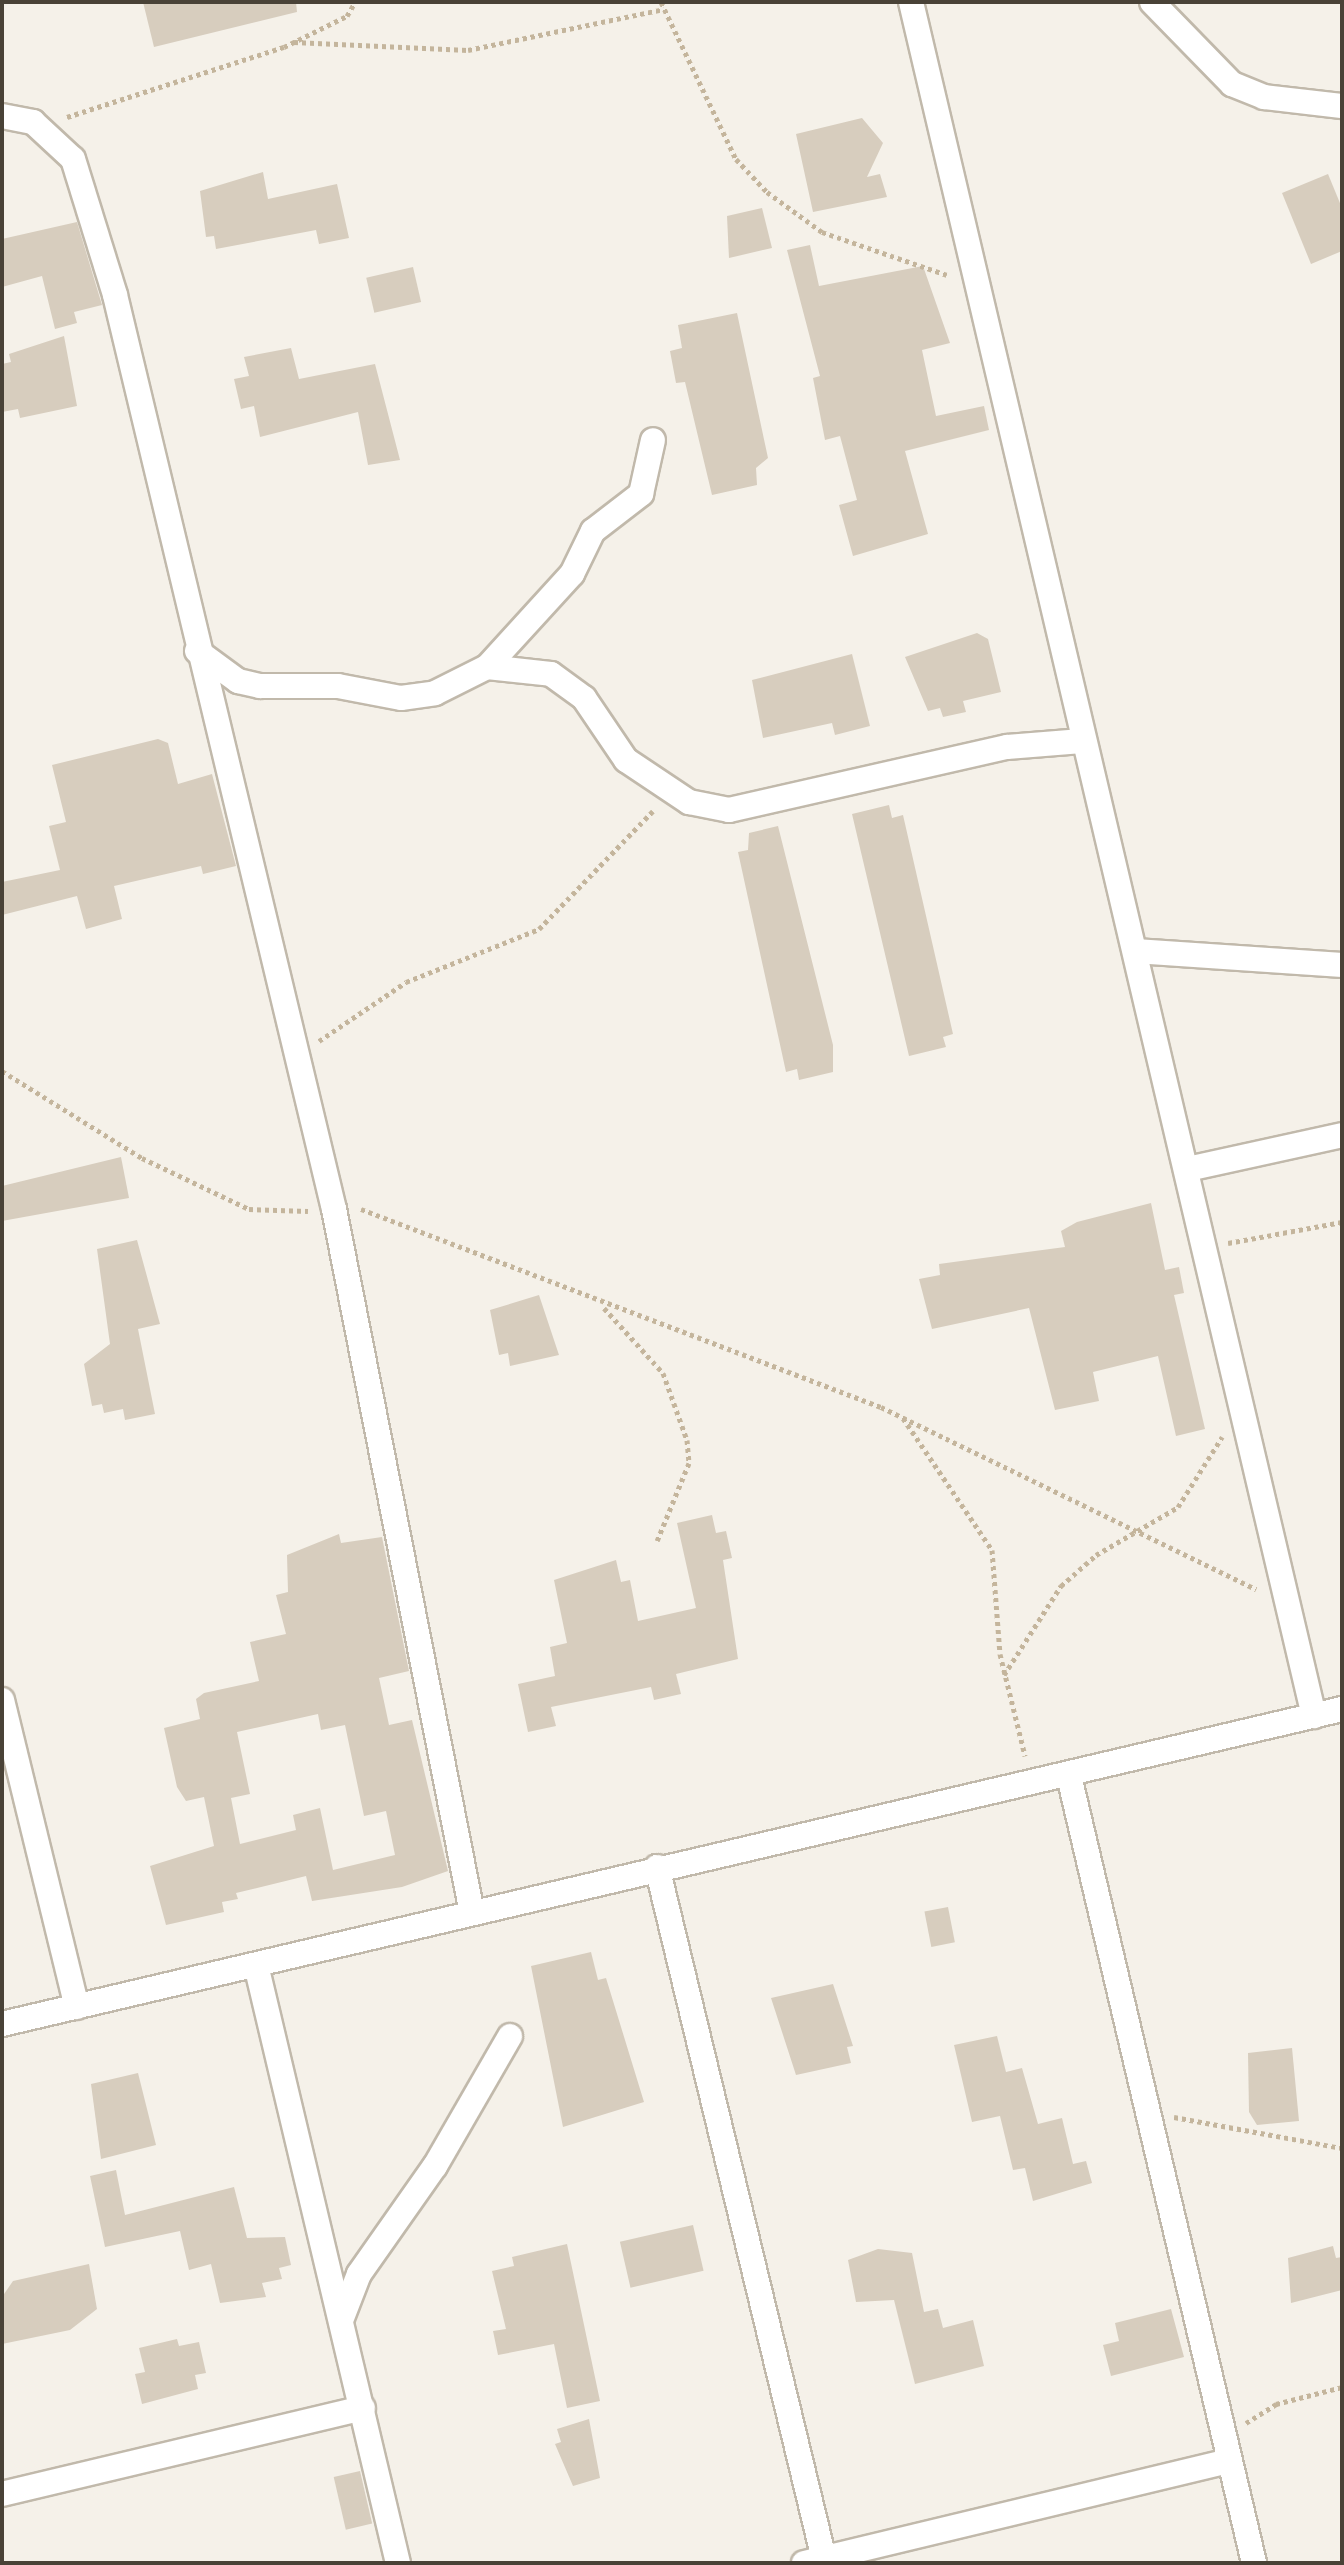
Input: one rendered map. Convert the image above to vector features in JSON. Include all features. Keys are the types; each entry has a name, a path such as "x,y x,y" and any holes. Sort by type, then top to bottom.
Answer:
{"street":[{"path":"911,2 1082,741 1245,1398 1314,1716"},
{"path":"1152,2 1232,84 1264,97 1342,106"},
{"path":"2,116 40,127 73,159 87,191 334,1209 472,1913"},
{"path":"197,651 238,681 401,698 435,693 487,667 572,574 593,531 641,494 653,440"},
{"path":"487,667 551,674 574,690 626,760 671,793 709,807 747,809 1007,747 1082,741"},
{"path":"1136,951 1342,965"},
{"path":"1188,1169 1342,1135"},
{"path":"2,1700 77,2007"},
{"path":"2,2024 257,1969 657,1867 1069,1776 1342,1709"},
{"path":"1069,1776 1153,2113 1226,2454 1254,2563"},
{"path":"657,1867 818,2561 1226,2454"},
{"path":"257,1969 398,2563"},
{"path":"341,2319 359,2274 435,2166 510,2036"},
{"path":"2,2494 363,2408"}],"path":[{"path":"40,127 294,42 347,16 355,2"},
{"path":"661,2 736,159 767,192 822,232 980,291"},
{"path":"294,42 468,50 665,9"},
{"path":"295,1049 338,1033 415,977 539,929 671,793"},
{"path":"2,1071 142,1158 249,1209 269,1215 334,1209 375,1214 603,1306 902,1416 1142,1530 1291,1607"},
{"path":"1207,1247 1342,1222"},
{"path":"603,1306 663,1373 687,1440 689,1463 657,1541"},
{"path":"1004,1676 1061,1586 1096,1555 1142,1530 1185,1497 1245,1398"},
{"path":"902,1416 988,1540 1004,1676 1033,1784"},
{"path":"1153,2113 1342,2148"},
{"path":"1226,2454 1262,2411 1342,2387"}],"building":[{"path":"143,2 296,2 297,12 154,47"},
{"path":"862,118 883,143 867,177 880,174 887,197 813,212 796,134"},
{"path":"263,172 268,199 337,184 349,238 319,244 316,230 216,249 214,236 206,237 200,191"},
{"path":"1328,174 1342,208 1342,251 1311,264 1282,193"},
{"path":"762,208 772,248 729,258 727,216"},
{"path":"77,222 102,305 74,312 77,323 55,329 42,276 2,287 2,239"},
{"path":"810,245 819,286 923,266 950,343 922,350 936,416 984,406 989,430 905,451 928,534 853,556 839,505 857,500 840,436 825,440 813,378 820,376 787,250"},
{"path":"413,267 421,302 374,313 366,278"},
{"path":"737,313 768,458 756,468 757,485 712,495 685,382 676,383 670,351 682,348 678,325"},
{"path":"64,336 77,406 20,418 18,409 2,412 2,364 11,362 9,354"},
{"path":"291,348 299,379 375,364 400,460 368,465 358,412 260,437 254,406 241,409 234,379 249,376 244,357"},
{"path":"977,633 988,639 1001,692 963,701 966,712 943,717 940,708 928,711 905,657"},
{"path":"852,654 870,726 835,735 832,723 763,738 752,680"},
{"path":"158,739 168,743 178,784 212,774 236,866 203,874 201,866 114,886 122,919 86,929 77,896 2,915 2,882 60,870 49,826 66,822 52,765"},
{"path":"889,805 892,818 903,815 953,1034 943,1037 946,1047 909,1056 852,814"},
{"path":"778,826 833,1045 833,1072 799,1080 797,1069 786,1072 738,852 748,850 749,833"},
{"path":"121,1157 129,1198 2,1221 2,1186"},
{"path":"1151,1203 1165,1270 1179,1267 1184,1293 1174,1295 1205,1429 1176,1436 1158,1356 1093,1372 1099,1401 1055,1410 1029,1308 932,1329 919,1279 940,1275 939,1264 1065,1247 1061,1231 1077,1222"},
{"path":"137,1240 160,1324 138,1329 155,1414 125,1420 123,1409 104,1413 102,1404 92,1406 84,1364 110,1344 97,1249"},
{"path":"539,1295 559,1355 510,1366 508,1353 499,1355 490,1310"},
{"path":"712,1515 716,1533 726,1531 732,1558 723,1560 738,1659 676,1674 681,1694 654,1700 651,1687 551,1707 556,1726 528,1732 518,1684 555,1676 550,1647 567,1643 554,1580 616,1560 621,1582 630,1580 638,1621 696,1608 677,1523"},
{"path":"339,1534 341,1543 382,1537 409,1671 379,1678 389,1725 412,1720 448,1871 402,1887 312,1901 306,1876 236,1893 238,1899 222,1902 224,1912 166,1925 150,1866 214,1846 204,1797 186,1801 177,1787 164,1728 200,1719 196,1699 204,1693 259,1681 250,1642 286,1634 276,1595 288,1592 287,1555","holes":["318,1714 321,1730 345,1725 364,1816 386,1811 395,1855 333,1870 320,1808 293,1815 296,1830 240,1844 231,1798 250,1794 237,1732"]},
{"path":"948,1907 955,1942 931,1947 924,1912"},
{"path":"591,1952 598,1980 606,1978 644,2102 563,2127 531,1966"},
{"path":"833,1984 853,2046 847,2047 851,2063 796,2075 771,1998"},
{"path":"997,2036 1006,2072 1022,2068 1038,2124 1062,2118 1073,2164 1086,2161 1092,2183 1033,2201 1025,2168 1013,2170 1000,2116 972,2122 954,2045"},
{"path":"1292,2048 1299,2121 1257,2125 1249,2112 1248,2053"},
{"path":"138,2073 156,2145 101,2159 91,2084"},
{"path":"116,2170 125,2215 234,2187 247,2238 285,2237 291,2265 279,2268 282,2279 262,2283 266,2297 220,2303 211,2264 189,2270 180,2231 105,2247 90,2176"},
{"path":"693,2225 704,2271 630,2288 620,2242"},
{"path":"567,2244 600,2401 567,2408 554,2344 498,2355 493,2331 506,2329 492,2271 514,2266 512,2257"},
{"path":"1333,2246 1336,2258 1342,2257 1342,2290 1291,2303 1288,2258"},
{"path":"878,2249 912,2253 924,2312 938,2309 943,2328 973,2320 984,2366 915,2384 894,2300 856,2302 848,2260"},
{"path":"89,2264 97,2309 70,2330 2,2344 2,2297 13,2281"},
{"path":"1171,2309 1184,2357 1111,2376 1103,2345 1119,2341 1115,2323"},
{"path":"177,2339 179,2346 199,2342 206,2373 195,2375 198,2389 142,2404 135,2374 145,2372 139,2348"},
{"path":"589,2419 600,2478 573,2486 555,2444 561,2442 557,2429"},
{"path":"360,2471 372,2524 346,2530 334,2477"}]}
